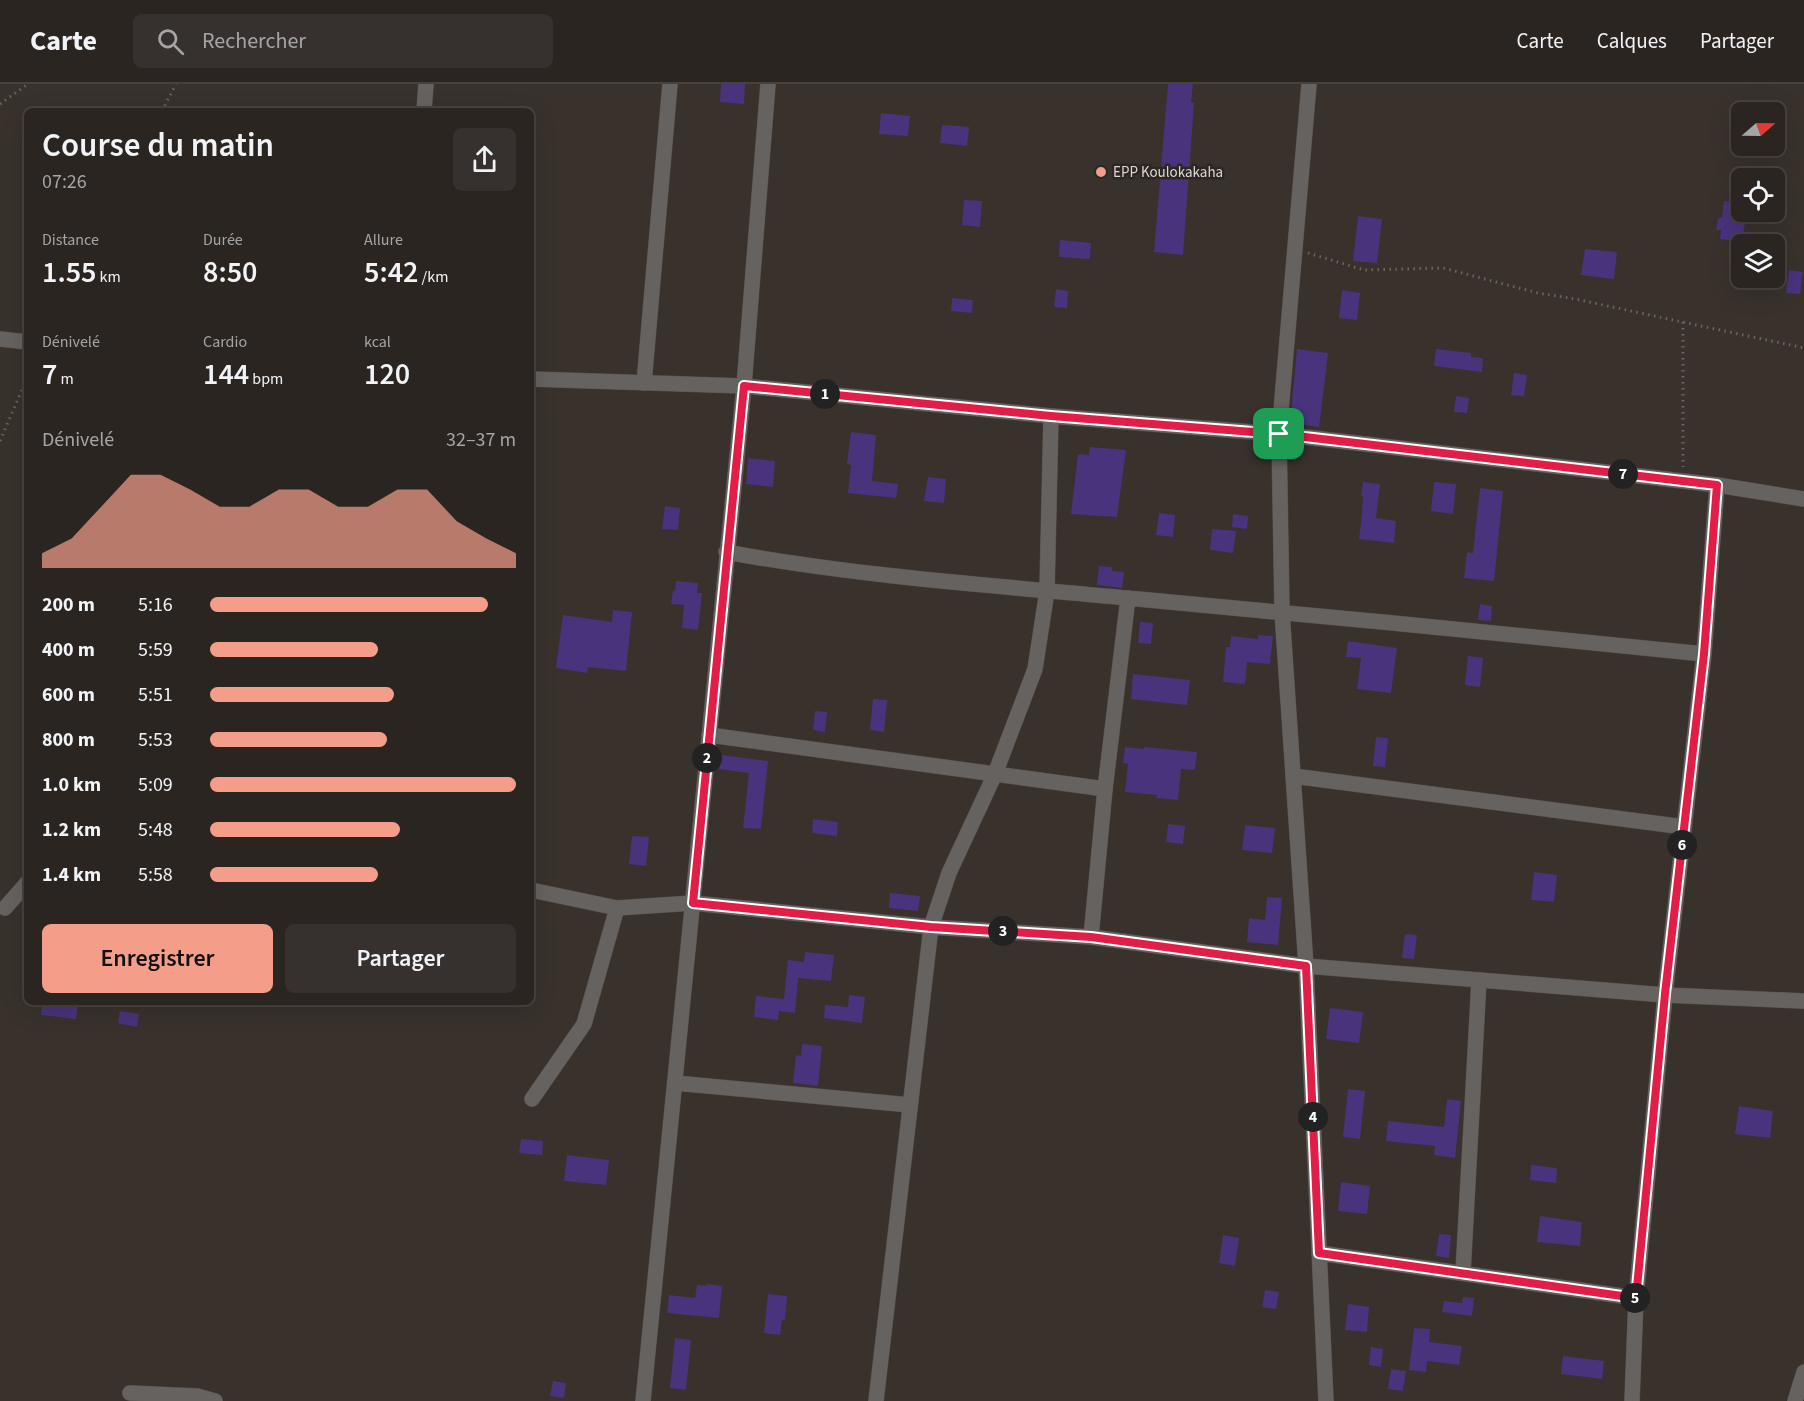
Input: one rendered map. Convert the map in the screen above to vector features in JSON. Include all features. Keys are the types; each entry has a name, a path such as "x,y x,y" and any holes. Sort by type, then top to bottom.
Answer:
{"street":[{"path":"424,108 426,84"},
{"path":"644,383 670,84"},
{"path":"643,1401 744,386 768,84"},
{"path":"1309,84 1279,434 1281,612 1306,966 1326,1401"},
{"path":"0,339 24,342"},
{"path":"534,379 744,386 1051,416 1279,434 1717,485 1804,499"},
{"path":"876,1401 931,927 949,873 995,774 1035,669 1047,591 1051,416"},
{"path":"1632,1401 1636,1298 1665,994 1704,654 1717,485"},
{"path":"726,552 783,562 972,584 1704,654"},
{"path":"1091,937 1105,789 1128,598"},
{"path":"709,735 1105,789"},
{"path":"1293,776 1684,827"},
{"path":"5,908 24,886"},
{"path":"534,891 617,908 693,903 931,927 1091,937 1306,966 1665,994 1804,1001"},
{"path":"532,1099 584,1024 617,908"},
{"path":"1463,1274 1479,980"},
{"path":"675,1083 910,1105"},
{"path":"1319,1253 1636,1298"},
{"path":"1795,1401 1804,1372"},
{"path":"130,1393 197,1396 215,1401"}],"path":[{"path":"0,104 28,84"},
{"path":"164,108 176,84"},
{"path":"1295,249 1364,270 1443,268 1538,293 1804,348"},
{"path":"1683,322 1683,481"},
{"path":"0,441 24,385"}],"building":[{"path":"721,84 745,84 744,104 720,102"},
{"path":"1168,84 1193,84 1191,102 1194,103 1183,255 1154,252"},
{"path":"881,113 910,116 908,136 879,134"},
{"path":"942,125 969,127 967,146 940,143"},
{"path":"964,200 982,201 980,227 962,225"},
{"path":"1724,201 1731,202 1731,222 1745,222 1743,234 1731,234 1731,240 1720,239 1721,230 1716,230 1718,218 1722,218"},
{"path":"1358,216 1382,219 1377,263 1353,261"},
{"path":"1060,240 1091,243 1090,259 1059,257"},
{"path":"1585,249 1617,252 1614,279 1581,275"},
{"path":"1789,270 1803,272 1800,294 1786,293"},
{"path":"1056,289 1068,291 1067,308 1054,307"},
{"path":"1342,290 1360,293 1357,320 1339,318"},
{"path":"952,298 973,300 972,313 951,311"},
{"path":"1297,349 1328,353 1319,427 1290,423"},
{"path":"1436,349 1471,353 1471,357 1483,358 1482,372 1434,366"},
{"path":"1514,373 1527,375 1524,396 1511,395"},
{"path":"1456,396 1469,398 1467,413 1454,412"},
{"path":"851,432 876,435 872,481 898,484 896,498 848,493 851,465 847,464"},
{"path":"1090,447 1126,450 1117,517 1071,514 1078,454 1089,455"},
{"path":"748,458 775,461 773,487 746,484"},
{"path":"928,477 946,479 944,503 924,501"},
{"path":"1363,482 1380,484 1376,518 1396,521 1394,543 1359,539"},
{"path":"1434,482 1456,484 1453,514 1431,511"},
{"path":"1480,488 1503,491 1494,581 1464,578 1467,552 1473,553"},
{"path":"665,506 680,508 678,530 662,529"},
{"path":"1159,513 1175,515 1173,537 1156,535"},
{"path":"1233,514 1248,516 1247,529 1232,527"},
{"path":"1212,529 1236,531 1233,553 1210,550"},
{"path":"1099,566 1112,567 1112,571 1124,572 1122,588 1097,585"},
{"path":"676,581 698,583 697,593 702,593 698,630 682,628 684,605 671,604"},
{"path":"1480,604 1492,606 1491,621 1478,620"},
{"path":"613,610 632,612 626,671 588,667 587,673 556,668 563,615 612,622"},
{"path":"1140,622 1153,623 1151,644 1138,643"},
{"path":"1258,635 1273,636 1270,664 1247,662 1245,684 1223,682 1226,647 1230,647 1231,636 1258,639"},
{"path":"1348,641 1397,648 1391,693 1357,689 1361,658 1346,657"},
{"path":"1468,656 1483,658 1480,687 1465,685"},
{"path":"1133,674 1190,680 1187,705 1131,699"},
{"path":"873,699 887,700 884,732 870,730"},
{"path":"815,711 827,712 825,732 813,730"},
{"path":"1376,737 1388,738 1385,767 1373,766"},
{"path":"1125,747 1197,752 1195,770 1181,769 1178,800 1156,798 1157,795 1125,792 1128,764 1123,763"},
{"path":"721,755 768,761 761,829 743,828 749,773 719,769"},
{"path":"813,819 838,822 837,836 812,833"},
{"path":"1168,824 1185,826 1183,844 1166,842"},
{"path":"1245,825 1275,828 1272,853 1242,850"},
{"path":"632,836 649,837 646,866 629,864"},
{"path":"1534,872 1557,875 1554,902 1531,900"},
{"path":"890,893 920,896 918,911 889,908"},
{"path":"1267,897 1282,898 1278,945 1247,942 1249,918 1265,920"},
{"path":"1405,934 1417,935 1414,959 1402,958"},
{"path":"805,952 834,955 831,981 798,978 795,1013 779,1011 778,1020 754,1017 756,996 784,999 788,960 804,962"},
{"path":"849,995 865,997 862,1023 824,1018 825,1005 848,1007"},
{"path":"42,1005 78,1005 76,1019 41,1015"},
{"path":"1330,1008 1363,1012 1359,1043 1326,1039"},
{"path":"120,1011 139,1014 137,1027 118,1023"},
{"path":"802,1044 822,1046 818,1086 793,1083 796,1055 801,1056"},
{"path":"1348,1089 1365,1091 1360,1139 1343,1137"},
{"path":"1447,1099 1461,1101 1455,1158 1434,1155 1435,1146 1386,1141 1388,1121 1444,1127"},
{"path":"1739,1106 1773,1111 1770,1138 1735,1134"},
{"path":"521,1139 543,1141 542,1155 519,1153"},
{"path":"567,1155 609,1160 606,1185 564,1181"},
{"path":"1531,1165 1557,1168 1556,1183 1530,1180"},
{"path":"1341,1182 1370,1186 1367,1214 1338,1211"},
{"path":"1540,1216 1582,1222 1580,1246 1537,1242"},
{"path":"1439,1234 1451,1235 1449,1258 1436,1256"},
{"path":"1223,1235 1239,1238 1235,1266 1219,1263"},
{"path":"707,1284 722,1286 719,1318 667,1313 669,1295 695,1298 697,1285 707,1286"},
{"path":"1265,1290 1279,1292 1276,1309 1262,1307"},
{"path":"768,1294 787,1296 785,1320 782,1320 780,1335 764,1333"},
{"path":"1463,1297 1474,1298 1472,1316 1442,1312 1444,1301 1462,1303"},
{"path":"1348,1304 1369,1307 1367,1332 1345,1330"},
{"path":"1414,1328 1430,1329 1429,1342 1462,1346 1459,1365 1427,1361 1426,1372 1409,1370"},
{"path":"675,1338 691,1340 686,1390 670,1388"},
{"path":"1371,1347 1383,1349 1381,1367 1369,1365"},
{"path":"1563,1356 1604,1361 1602,1379 1561,1374"},
{"path":"1391,1369 1406,1371 1403,1391 1388,1389"},
{"path":"553,1381 566,1383 564,1398 550,1396"}],"place":[{"name":"EPP Koulokakaha","path":"1101,172"}],"route":[{"path":"744,386 1051,416 1279,434 1717,485 1704,654 1665,994 1636,1298 1319,1253 1306,966 1091,937 931,927 693,903 744,386"}]}
